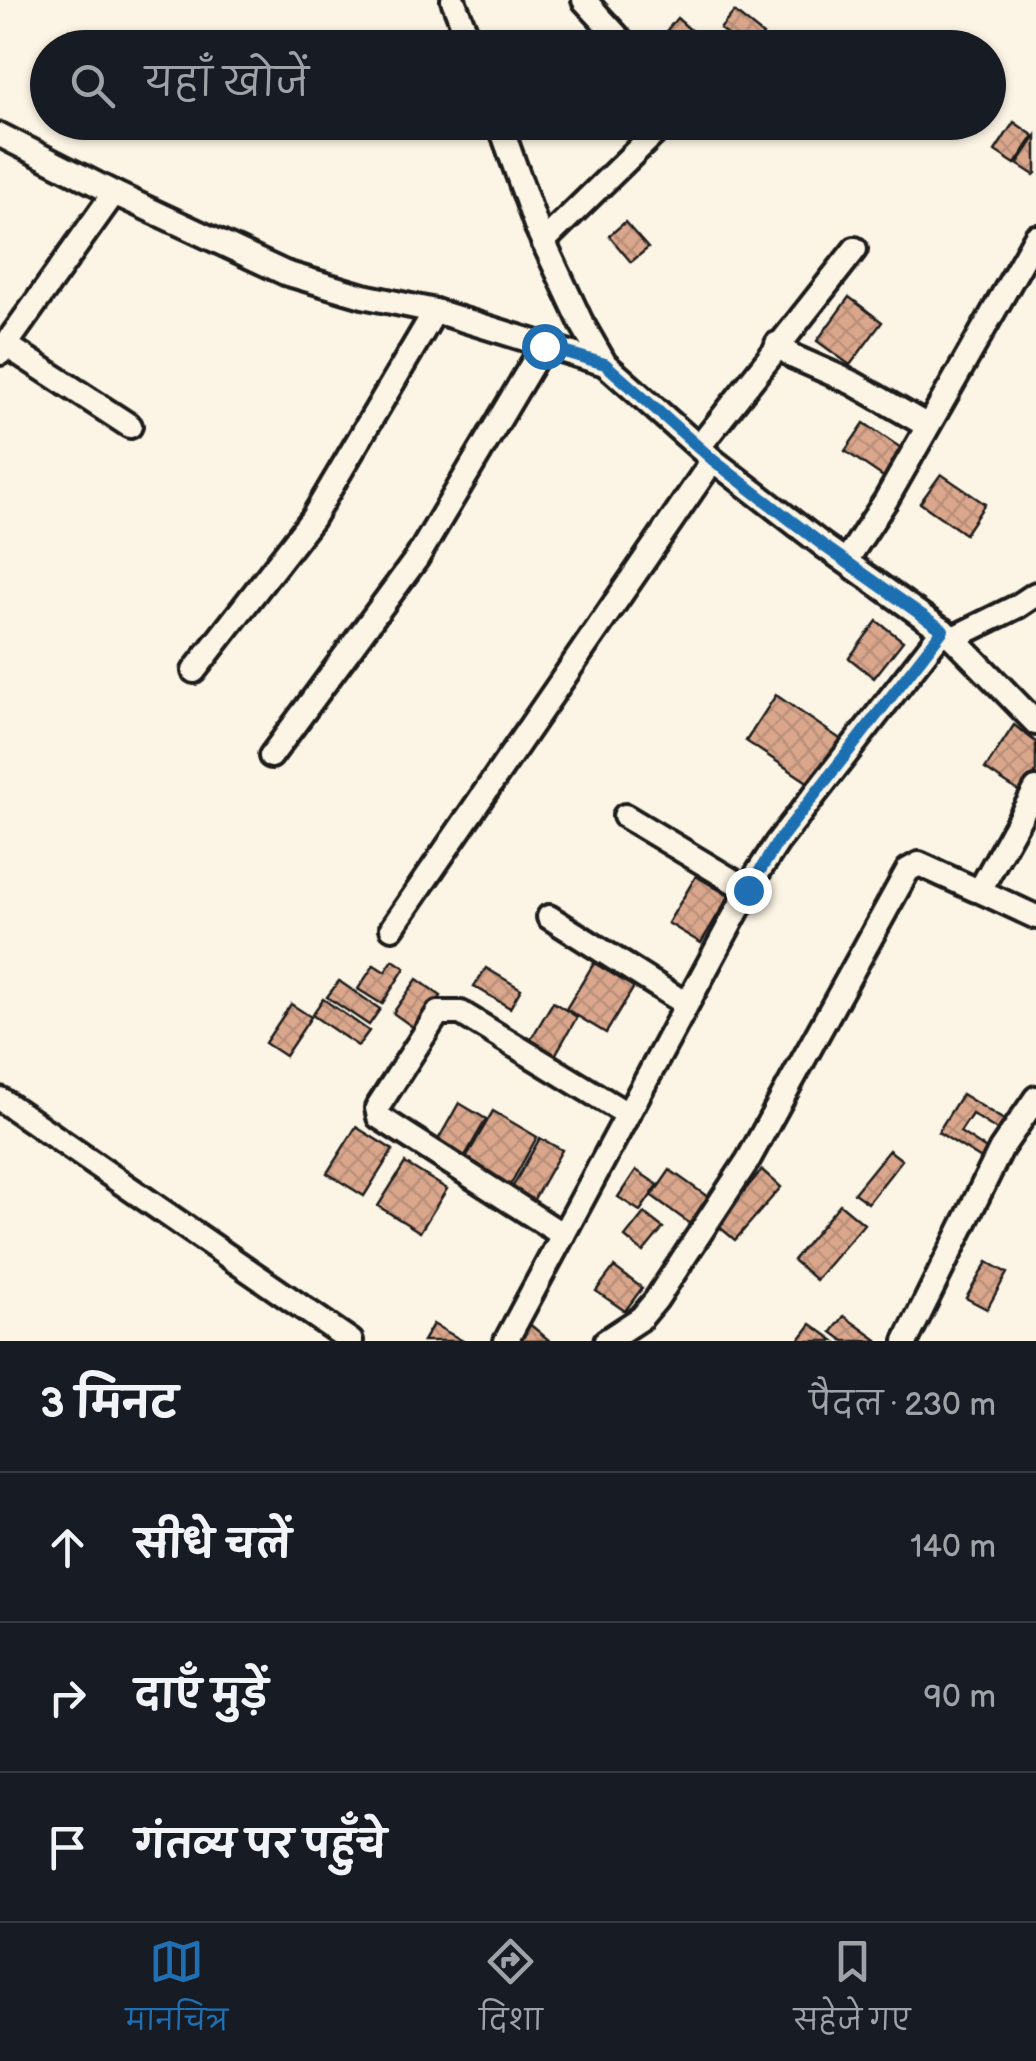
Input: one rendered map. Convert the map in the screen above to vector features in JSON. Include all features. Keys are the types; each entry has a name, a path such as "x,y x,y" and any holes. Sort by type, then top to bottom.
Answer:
{"street":[{"path":"453,0 465,30"},
{"path":"584,0 608,9"},
{"path":"0,135 285,273 363,296 434,311 605,364"},
{"path":"506,140 544,242 605,364 706,454 948,634 1036,723"},
{"path":"544,242 648,140"},
{"path":"114,193 3,349 130,426"},
{"path":"846,561 886,500 1036,236"},
{"path":"392,928 777,344 855,249"},
{"path":"194,671 312,520 434,311"},
{"path":"777,344 794,357 853,383 926,425"},
{"path":"270,756 417,558 544,346"},
{"path":"506,1341 748,890 777,843 948,634 1018,606 1036,594"},
{"path":"978,890 1036,788"},
{"path":"626,816 748,890"},
{"path":"606,1341 642,1318 748,1160 908,870 919,864 1036,918"},
{"path":"549,917 686,1004"},
{"path":"563,1235 379,1117 377,1108 438,1013 449,1011 461,1013 627,1114"},
{"path":"906,1341 1001,1149 1036,1098"},
{"path":"0,1099 351,1341"}],"building":[{"path":"734,12 757,30 721,30"},
{"path":"677,18 690,30 667,30"},
{"path":"1014,122 1034,136 1015,164 995,151 1006,140"},
{"path":"1036,136 1036,173 1034,175 1017,164"},
{"path":"625,222 648,248 631,262 609,236"},
{"path":"849,297 882,322 850,365 817,341"},
{"path":"864,423 907,452 888,480 845,451"},
{"path":"941,474 985,504 965,534 920,503"},
{"path":"877,621 903,641 874,678 849,658"},
{"path":"776,695 846,743 815,787 746,741"},
{"path":"1014,725 1036,742 1036,772 1023,794 985,769"},
{"path":"696,876 729,896 701,943 668,923"},
{"path":"393,960 405,968 382,1004 358,989 374,965 385,972"},
{"path":"594,963 634,987 606,1033 566,1009"},
{"path":"486,968 521,989 510,1008 474,986"},
{"path":"417,979 441,996 417,1030 393,1013"},
{"path":"339,981 380,1009 369,1025 327,997"},
{"path":"323,999 369,1031 358,1046 312,1015"},
{"path":"553,1002 577,1017 550,1064 525,1049"},
{"path":"291,1004 311,1017 285,1056 265,1043"},
{"path":"962,1094 1012,1125 988,1163 938,1132","holes":["972,1114 1000,1132 988,1150 960,1132"]},
{"path":"459,1103 486,1119 461,1163 434,1147"},
{"path":"493,1111 537,1137 509,1187 464,1161"},
{"path":"356,1127 393,1150 364,1196 327,1173"},
{"path":"540,1138 562,1150 530,1206 509,1193"},
{"path":"889,1150 902,1160 868,1203 854,1193"},
{"path":"405,1163 447,1189 420,1232 378,1206"},
{"path":"636,1170 658,1185 640,1211 618,1197"},
{"path":"670,1170 715,1202 696,1228 652,1196"},
{"path":"762,1170 781,1187 735,1240 716,1224"},
{"path":"840,1204 864,1224 816,1280 793,1260"},
{"path":"644,1213 663,1228 643,1252 625,1237"},
{"path":"987,1262 1007,1273 987,1309 966,1298"},
{"path":"614,1267 642,1288 625,1311 596,1291"},
{"path":"844,1316 877,1340 844,1341 832,1332"},
{"path":"527,1322 550,1341 518,1341"},
{"path":"433,1324 463,1341 423,1341"},
{"path":"811,1324 835,1341 798,1341"}],"route":[{"path":"544,346 605,364 713,460 824,546 943,630 777,843 748,890"}]}
